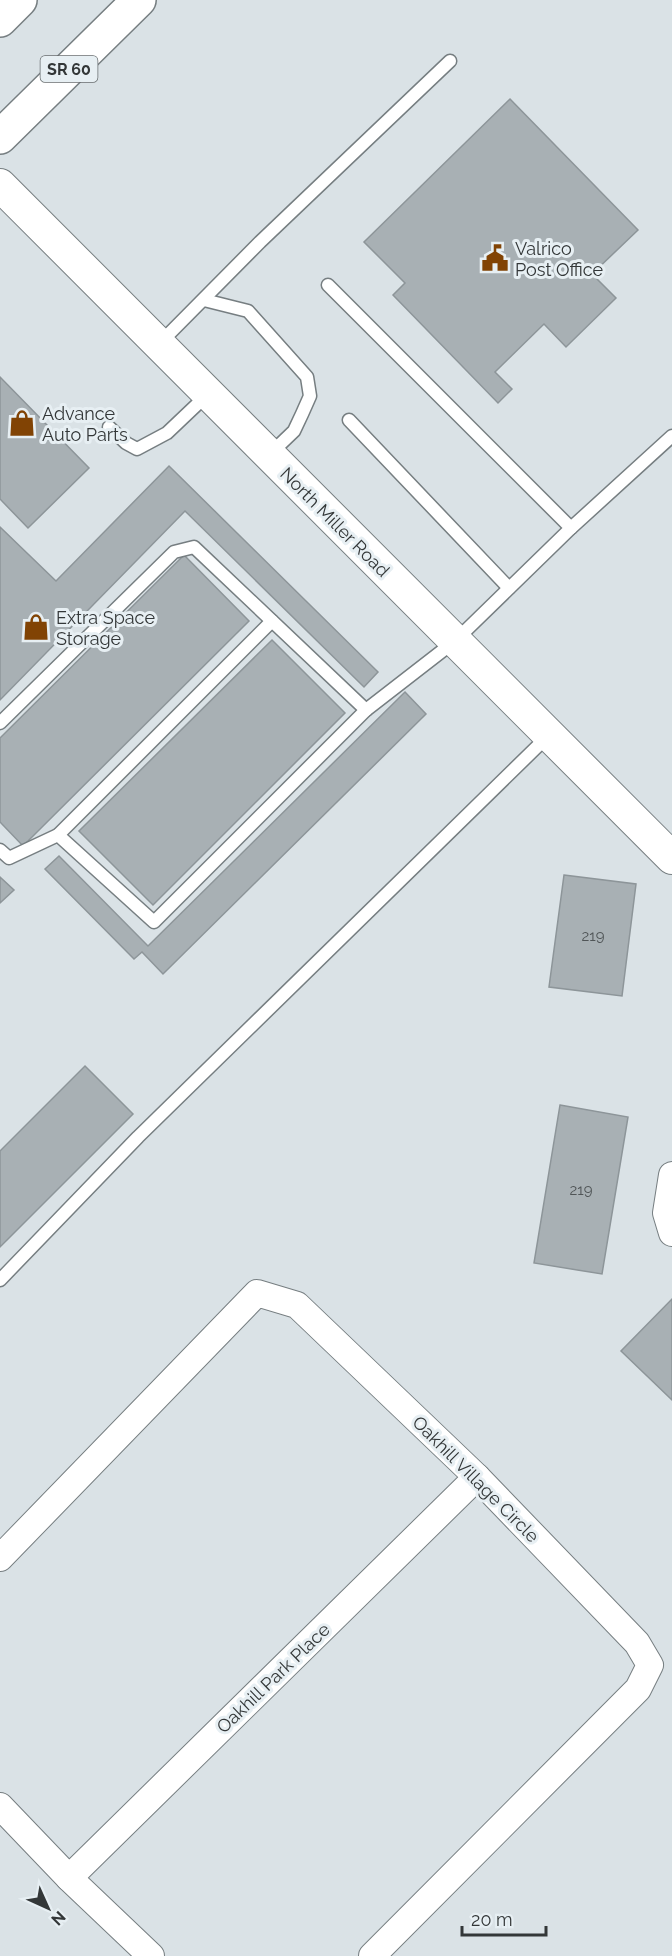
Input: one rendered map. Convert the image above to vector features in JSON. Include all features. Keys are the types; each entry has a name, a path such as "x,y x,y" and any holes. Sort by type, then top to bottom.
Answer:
{"highway":[{"path":"0,20 20,0"},
{"name":"SR 60","path":"0,137 139,0"}],"street":[{"name":"North Miller Road","path":"0,185 672,858"},
{"path":"672,1175 666,1213 672,1233"},
{"name":"Oakhill Village Circle","path":"0,1558 257,1293 297,1305 477,1477 638,1643 650,1665 638,1689 372,1956"},
{"name":"Oakhill Park Place","path":"69,1878 477,1477"},
{"path":"0,1806 69,1878 151,1956"}],"lane":[{"path":"158,345 260,242 450,61"},
{"path":"328,285 571,528"},
{"path":"204,300 248,311 307,377 310,396 294,431 269,456"},
{"path":"109,427 126,443 137,449 167,433 207,394"},
{"path":"349,420 509,588"},
{"path":"58,835 154,922 366,710 455,641 571,528 672,436"},
{"path":"0,723 174,552 194,547 366,710"},
{"path":"0,850 9,858 58,835 272,621"},
{"path":"0,1280 138,1137 549,735"}],"building":[{"name":"Valrico Post Office","path":"510,99 638,230 592,274 616,298 566,347 544,324 495,372 512,389 498,403 393,295 405,283 364,242"},
{"name":"Advance Auto Parts","path":"0,377 89,468 28,528 0,499"},
{"name":"Extra Space Storage","path":"169,466 378,672 364,687 185,511 0,700 0,527 56,581"},
{"path":"184,555 249,621 23,846 0,822 0,738"},
{"path":"272,640 345,713 153,905 79,831"},
{"path":"405,692 426,714 163,974 142,952 134,959 45,869 59,856 148,946"},
{"path":"564,875 636,884 622,996 549,987"},
{"path":"0,877 14,890 0,903"},
{"path":"85,1066 133,1114 0,1247 0,1151"},
{"path":"560,1105 628,1117 602,1274 534,1263"},
{"path":"672,1299 672,1400 621,1351"}],"place":[{"name":"Valrico Post Office","path":"495,258"},
{"name":"Advance Auto Parts","path":"22,423"},
{"name":"Extra Space Storage","path":"36,627"}]}
